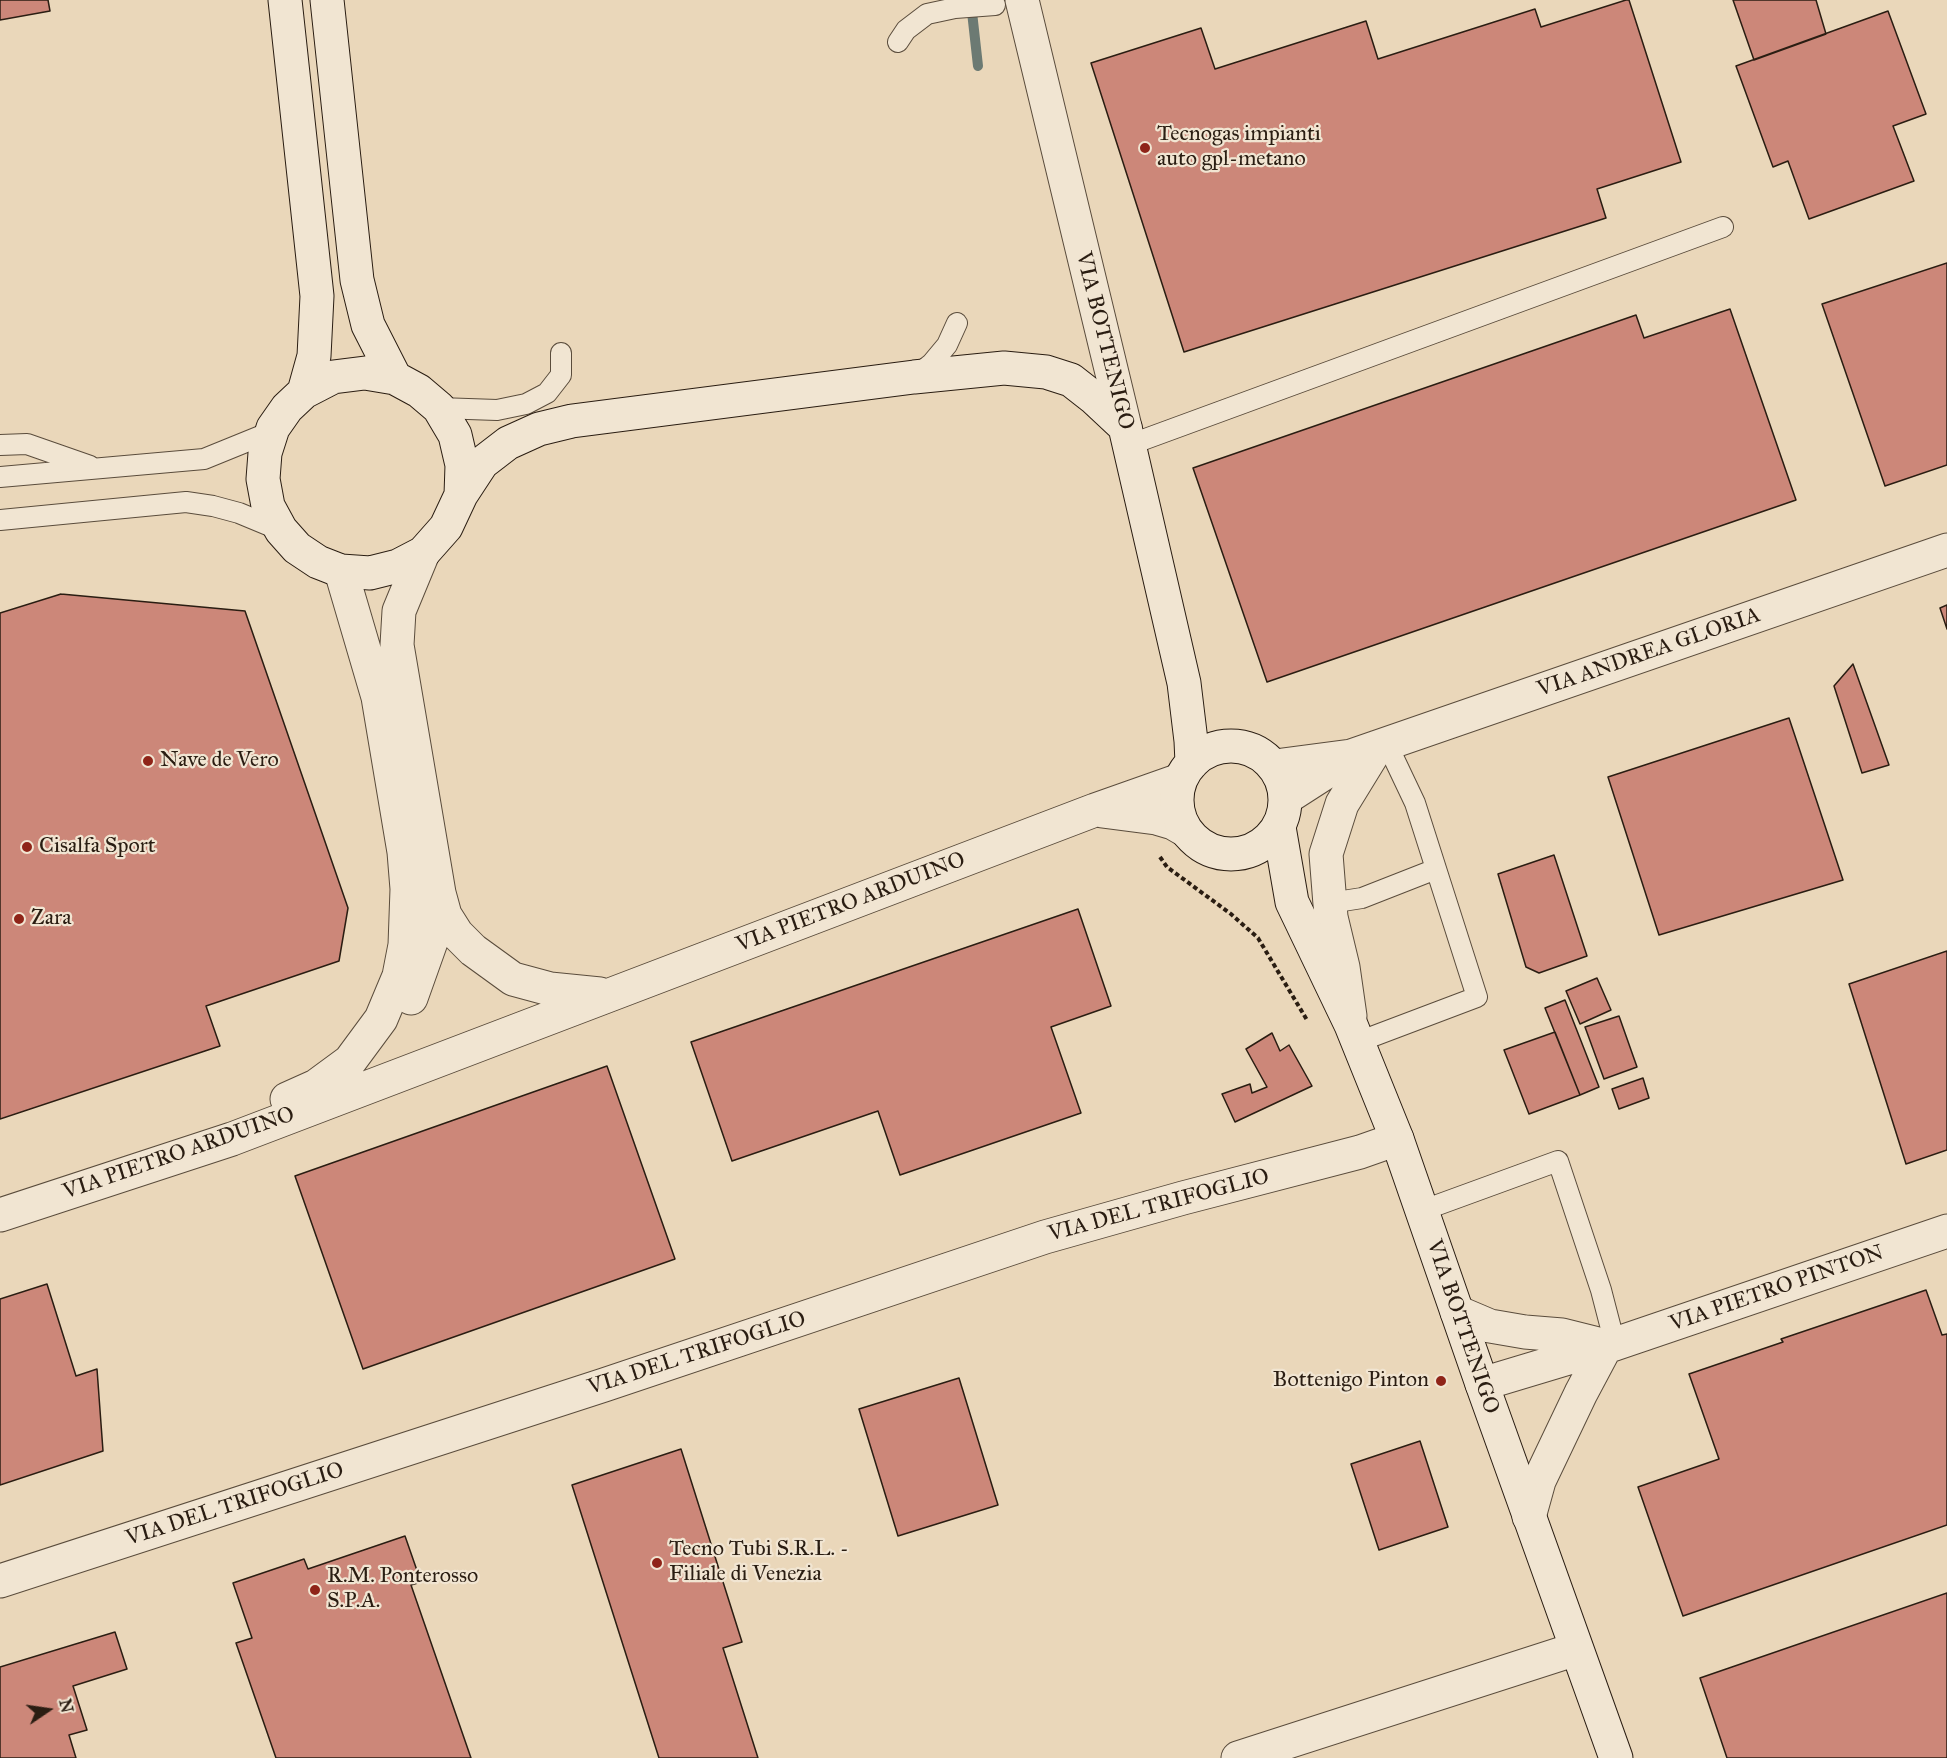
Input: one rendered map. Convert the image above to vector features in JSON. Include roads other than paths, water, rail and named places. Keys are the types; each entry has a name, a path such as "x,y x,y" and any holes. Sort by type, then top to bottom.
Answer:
{"street":[{"path":"285,0 317,296 314,356 304,392"},
{"path":"327,0 357,280 368,325 395,378"},
{"name":"VIA BOTTENIGO","path":"1022,2 1184,683 1191,741 1186,771"},
{"path":"461,495 462,465 455,435 439,408 419,391 395,378 365,373 333,377 304,392 287,408 273,428 265,453 263,479 268,506 280,530 297,548 318,562 341,571 370,573 398,567 423,553 446,527 461,495 482,463 508,442 539,429 572,421 914,377 1004,368 1047,372 1071,380 1127,436"},
{"name":"VIA ANDREA GLORIA","path":"1275,766 1372,749 1947,550"},
{"name":"VIA PIETRO ARDUINO","path":"423,553 399,611 397,645 439,893 445,915 457,934 473,950 513,979 550,989 608,995"},
{"path":"232,1139 267,1108 316,1086 350,1061 381,1019 399,976 405,945 407,889 404,852 378,697 341,571"},
{"name":"VIA BOTTENIGO","path":"1184,683 1215,728 1238,746"},
{"path":"1222,746 1238,746 1253,750 1275,766 1283,783 1282,812 1267,841 1260,846 1236,855 1222,854 1207,849 1185,830 1178,813 1177,796 1186,771 1206,752 1222,746"},
{"path":"1355,1034 1331,917 1326,854 1342,804 1372,749"},
{"name":"VIA ANDREA GLORIA","path":"1282,812 1372,749"},
{"name":"VIA PIETRO ARDUINO","path":"0,1215 232,1139 1095,810 1186,771"},
{"name":"VIA PIETRO ARDUINO","path":"1095,810 1156,818 1173,823 1185,830"},
{"name":"VIA BOTTENIGO","path":"1282,812 1292,902 1355,1034 1397,1139 1616,1758"},
{"name":"VIA BOTTENIGO","path":"1236,855 1262,873 1292,902"},
{"name":"VIA PIETRO ARDUINO","path":"357,1091 388,1047 414,993 432,939 439,893"},
{"name":"VIA DEL TRIFOGLIO","path":"0,1581 593,1388 1024,1244 1112,1217 1360,1152 1397,1139"},
{"name":"VIA PIETRO PINTON","path":"1482,1384 1611,1345 1947,1231"},
{"path":"1457,1312 1490,1326 1562,1335 1611,1345 1581,1393 1539,1481 1529,1517"},
{"path":"1238,1758 1576,1649"}],"lane":[{"path":"898,42 906,30 927,14 955,8 1022,2"},
{"path":"1127,436 1723,227"},
{"path":"914,377 932,363 947,345 957,323"},
{"path":"439,408 496,410 526,404 548,393 561,375 561,353"},
{"path":"0,477 204,459 263,435 273,428"},
{"path":"0,445 27,444 95,468"},
{"path":"0,520 186,502 231,510 280,530"},
{"path":"1355,1034 1477,998 1415,803 1372,749"},
{"path":"1330,903 1362,898 1436,869"},
{"path":"1421,1211 1558,1161 1601,1290 1611,1345"}],"waterway":[{"path":"971,3 978,66"}],"place":[{"name":"Tecnogas impianti auto gpl-metano","path":"1145,148"},
{"name":"Nave de Vero","path":"148,761"},
{"name":"Cisalfa Sport","path":"27,847"},
{"name":"Zara","path":"19,919"},
{"name":"Bottenigo Pinton","path":"1441,1381"},
{"name":"Tecno Tubi S.R.L. - Filiale di Venezia","path":"657,1563"},
{"name":"R.M. Ponterosso S.P.A.","path":"315,1590"}]}
